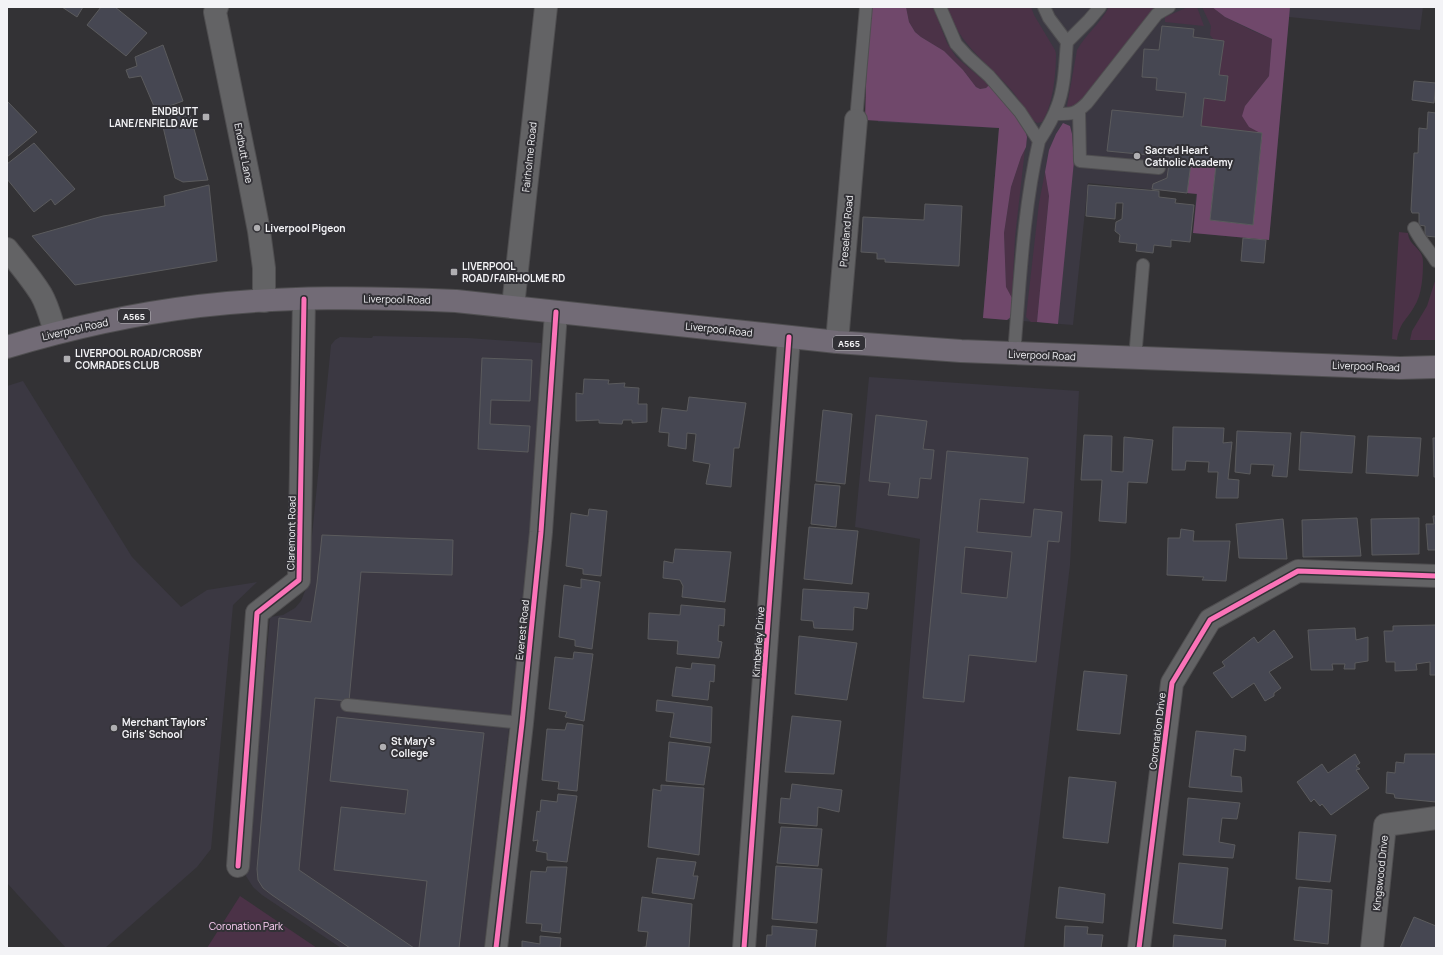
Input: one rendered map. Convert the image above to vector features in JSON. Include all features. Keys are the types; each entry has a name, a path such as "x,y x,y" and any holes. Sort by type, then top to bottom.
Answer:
{"highway":[{"name":"Liverpool Road","path":"7,347 55,332 87,325 163,311 201,306 304,299 393,298 456,300 837,342 1014,354 1400,368 1436,367"}],"street":[{"name":"Fairholme Road","path":"513,306 546,7"},
{"name":"Endbutt Lane","path":"213,9 259,231 264,268 264,301"},
{"name":"Preseland Road","path":"837,342 856,120"},
{"path":"7,249 33,282 41,295 49,312 55,332"},
{"name":"Claremont Road","path":"238,866 257,613 299,580 304,299"},
{"name":"Everest Road","path":"496,948 522,723 541,532 556,312"},
{"name":"Kimberley Drive","path":"744,948 790,337"},
{"name":"Coronation Drive","path":"1139,948 1172,683 1210,620 1298,571 1436,576"},
{"name":"Kingswood Drive","path":"1372,948 1385,825 1436,818"}],"lane":[{"path":"856,120 866,7"},
{"path":"940,7 956,44 1020,112 1039,141"},
{"path":"1044,7 1049,18 1067,42"},
{"path":"1014,354 1025,220 1039,141 1048,128 1058,107 1067,42 1100,7"},
{"path":"1054,114 1072,114 1079,112 1088,103 1157,14 1170,7"},
{"path":"1079,112 1080,161 1159,168"},
{"path":"1414,228 1419,240 1429,249 1436,261"},
{"path":"1135,358 1143,265"},
{"path":"347,705 522,723"}],"shaded area":[{"path":"872,7 906,7 909,22 915,32 944,51 963,70 976,87 980,89 986,88 989,85 1024,126 1027,137 1026,147 1011,187 1004,233 1006,287 1012,298 1011,317 1007,320 983,318 999,128 865,120 867,49"},
{"name":"Sacred Heart Catholic Academy","path":"888,7 1423,7 1420,30 1289,17 1269,240 1193,233 1196,194 1088,183 1073,325 983,318 999,128 878,122"},
{"path":"1212,7 1290,7 1269,240 1193,233 1197,194 1187,193 1191,163 1216,165 1210,220 1253,225 1262,134 1249,127 1242,116 1245,106 1269,76 1272,39 1225,17"},
{"path":"1063,123 1070,126 1074,161 1058,324 1037,322 1049,196 1045,172 1049,150"},
{"name":"St Mary's College","path":"373,336 468,338 541,343 534,509 484,948 341,948 262,895 253,887 246,876 270,617 283,615 295,608 301,601 307,586 331,345 340,337 372,338"},
{"path":"869,377 1079,391 1070,565 1024,948 886,948 920,539 855,527"},
{"name":"Merchant Taylors' Girls' School","path":"23,381 132,557 181,607 207,590 257,582 233,605 211,849 197,867 105,948 66,948 7,883 7,386"}],"green space":[{"path":"906,7 933,7 947,43 956,57 989,85 986,88 980,89 976,87 963,70 944,51 915,32 909,22"},
{"path":"947,7 1031,7 1056,54 1051,98 1046,115 1042,122 1037,123 1027,114 1004,81 967,44 959,33"},
{"path":"1109,7 1158,7 1103,72 1077,107 1068,109 1067,106 1077,50"},
{"path":"1188,7 1197,7 1204,26 1165,22 1165,17"},
{"path":"1202,7 1212,7 1225,17 1272,39 1269,76 1245,106 1249,127 1262,133 1201,126 1204,98 1225,101 1228,76 1219,75 1224,41 1214,40 1210,35 1211,26"},
{"path":"1025,149 1015,237 1012,298 1006,288 1004,233 1011,187"},
{"path":"1045,172 1049,196 1037,322 1031,322 1026,317 1039,203"},
{"path":"1399,232 1408,233 1409,238 1421,253 1423,267 1422,285 1419,297 1402,325 1397,340 1392,339"},
{"path":"1436,278 1436,340 1410,340 1412,331 1427,306"},
{"name":"Coronation Park","path":"240,896 317,948 207,948"}],"building":[{"path":"62,7 83,7 77,17"},
{"path":"101,7 115,7 147,33 126,56 87,25"},
{"path":"1162,26 1194,29 1193,37 1224,41 1219,75 1228,76 1225,101 1204,98 1201,126 1262,133 1253,225 1210,220 1216,165 1191,163 1187,193 1152,189 1153,184 1167,178 1170,157 1107,151 1112,110 1183,117 1186,93 1156,90 1157,78 1142,77 1144,49 1159,50"},
{"path":"163,45 183,101 156,111 141,76 129,78 126,70 137,66 135,57"},
{"path":"1414,81 1436,83 1434,103 1412,100"},
{"path":"7,101 37,132 7,157"},
{"path":"188,107 208,180 183,182 175,178 160,114"},
{"path":"1428,112 1436,113 1436,237 1425,236 1425,226 1419,225 1419,213 1412,213 1411,210 1414,153 1418,153 1419,128 1427,129"},
{"path":"34,143 75,189 55,205 51,199 34,212 7,179 7,164"},
{"path":"209,185 217,261 75,285 32,236 103,216 165,206 164,196"},
{"path":"1088,185 1159,191 1159,197 1176,199 1175,203 1194,205 1190,242 1171,240 1171,247 1154,245 1153,253 1136,251 1137,244 1119,242 1120,235 1115,231 1116,222 1122,219 1123,203 1116,203 1115,219 1086,216"},
{"path":"925,204 962,206 959,266 885,262 885,259 877,259 877,253 861,252 863,217 924,220"},
{"path":"1243,238 1266,240 1264,263 1241,261"},
{"path":"482,358 532,360 530,401 491,400 490,424 530,426 528,452 478,449"},
{"path":"584,379 609,380 608,384 625,383 624,387 639,388 638,404 647,404 647,422 632,423 632,420 623,420 622,424 599,423 599,420 576,421 576,393 583,394"},
{"path":"689,397 746,403 739,448 734,448 731,487 706,484 710,464 693,461 696,434 687,433 686,449 668,446 669,433 659,432 662,408 687,411"},
{"path":"823,410 852,414 845,484 816,481"},
{"path":"876,415 927,421 923,449 934,450 931,479 920,478 918,498 888,495 890,483 869,481"},
{"path":"1173,427 1224,428 1223,443 1232,442 1228,479 1239,480 1238,498 1216,498 1218,472 1208,472 1209,462 1186,461 1185,470 1172,470"},
{"path":"1237,431 1291,433 1287,477 1272,476 1274,465 1251,464 1250,474 1235,472"},
{"path":"1301,432 1355,436 1352,473 1299,470"},
{"path":"1084,435 1112,436 1111,471 1123,472 1124,437 1153,440 1147,483 1128,482 1126,523 1099,521 1102,480 1081,480"},
{"path":"1368,436 1421,438 1418,476 1366,473"},
{"path":"1433,438 1436,438 1436,477 1434,477"},
{"path":"947,451 1028,458 1024,503 980,499 977,532 1031,537 1034,509 1062,512 1059,542 1048,541 1036,662 969,655 964,702 923,698","holes":["965,547 1012,552 1007,598 961,593"]},
{"path":"815,484 840,486 836,527 811,524"},
{"path":"589,509 607,511 601,576 583,574 583,569 566,566 571,513 588,516"},
{"path":"1433,516 1436,516 1436,550 1428,550 1426,524 1434,524"},
{"path":"1357,518 1361,556 1303,557 1302,520"},
{"path":"1419,518 1419,554 1372,555 1371,519"},
{"path":"1283,519 1287,559 1239,558 1236,524"},
{"path":"809,527 858,531 852,584 804,579"},
{"path":"1181,529 1194,531 1193,541 1230,541 1226,581 1202,580 1204,577 1167,575 1168,538 1180,538"},
{"path":"322,535 453,540 452,575 361,572 349,701 315,698 299,870 414,948 350,948 272,895 263,888 258,880 257,869 279,618 311,622"},
{"path":"675,549 731,552 725,602 682,597 683,586 680,580 663,578 664,561 673,563"},
{"path":"581,579 600,582 592,649 575,646 575,640 559,637 564,585 581,588"},
{"path":"803,589 869,593 867,609 854,607 853,630 814,628 813,621 801,620"},
{"path":"681,605 725,609 724,626 719,625 718,641 722,642 719,658 677,654 678,641 648,639 649,613 680,615"},
{"path":"1436,625 1436,675 1430,675 1430,662 1416,664 1417,670 1395,671 1395,662 1386,662 1384,631 1393,631 1393,626"},
{"path":"1355,628 1356,640 1368,637 1368,661 1355,663 1355,669 1344,669 1345,664 1332,664 1333,670 1311,670 1308,630"},
{"path":"1274,630 1293,657 1269,672 1281,688 1274,693 1274,696 1265,701 1254,683 1232,698 1213,673 1225,666 1222,662 1254,637 1258,643"},
{"path":"799,636 857,643 847,700 795,694"},
{"path":"574,652 593,654 584,721 565,717 567,712 549,709 555,657 573,659"},
{"path":"692,663 715,665 714,682 710,681 708,700 672,696 676,667 691,669"},
{"path":"1084,671 1127,675 1120,734 1077,730"},
{"path":"657,700 712,707 711,743 670,737 674,713 656,711"},
{"path":"792,716 841,721 834,774 785,772"},
{"path":"337,717 484,733 459,948 419,948 427,881 334,870 341,807 405,814 408,790 330,781"},
{"path":"567,723 583,725 577,791 558,789 559,782 542,780 547,729 565,730"},
{"path":"1196,731 1246,736 1245,751 1234,749 1231,776 1241,777 1242,792 1189,787"},
{"path":"669,742 710,747 704,785 666,781"},
{"path":"1355,754 1360,763 1356,766 1360,769 1356,770 1369,788 1331,815 1322,804 1320,806 1314,799 1311,802 1297,782 1322,764 1328,773"},
{"path":"1405,754 1436,754 1436,802 1395,798 1394,794 1386,793 1387,772 1395,773 1396,762 1404,763"},
{"path":"1069,777 1116,782 1108,843 1063,838"},
{"path":"792,784 842,790 839,812 818,807 817,826 779,823 781,798 790,799"},
{"path":"661,785 704,788 699,855 648,847 653,789 661,791"},
{"path":"558,794 577,796 567,862 547,860 547,853 536,851 538,840 533,841 537,811 540,812 541,800 557,802"},
{"path":"1188,798 1240,803 1237,819 1222,818 1219,842 1235,845 1233,858 1183,855"},
{"path":"781,827 822,829 818,866 777,863"},
{"path":"1299,832 1336,835 1330,882 1296,879"},
{"path":"657,858 696,862 693,876 698,876 694,899 652,893"},
{"path":"1179,863 1228,868 1222,929 1173,923"},
{"path":"776,866 822,869 817,923 772,919"},
{"path":"547,867 567,867 560,933 541,931 542,924 526,923 531,871 546,872"},
{"path":"1059,887 1105,894 1103,923 1056,918"},
{"path":"1299,887 1332,890 1328,944 1294,940"},
{"path":"642,897 692,904 689,948 637,948 646,947 648,932 638,931"},
{"path":"1414,917 1436,926 1436,948 1400,948"},
{"path":"772,926 817,930 815,948 766,948 767,935 772,935"},
{"path":"1065,926 1088,927 1087,934 1103,935 1101,948 1064,948"},
{"path":"1174,935 1226,940 1225,948 1173,948"},
{"path":"540,936 561,938 560,948 522,948 522,941 540,944"}],"cycle path":[{"path":"238,866 257,613 299,580 304,299"},
{"path":"496,948 522,723 541,532 556,312"},
{"path":"744,948 789,337"},
{"path":"1139,948 1172,683 1210,620 1298,571 1436,576"}],"place":[{"name":"ENDBUTT LANE/ENFIELD AVE","path":"206,117"},
{"name":"Sacred Heart Catholic Academy","path":"1137,156"},
{"name":"Liverpool Pigeon","path":"257,228"},
{"name":"LIVERPOOL ROAD/FAIRHOLME RD","path":"454,272"},
{"name":"LIVERPOOL ROAD/CROSBY COMRADES CLUB","path":"67,359"},
{"name":"Merchant Taylors' Girls' School","path":"114,728"},
{"name":"St Mary's College","path":"383,747"}]}
